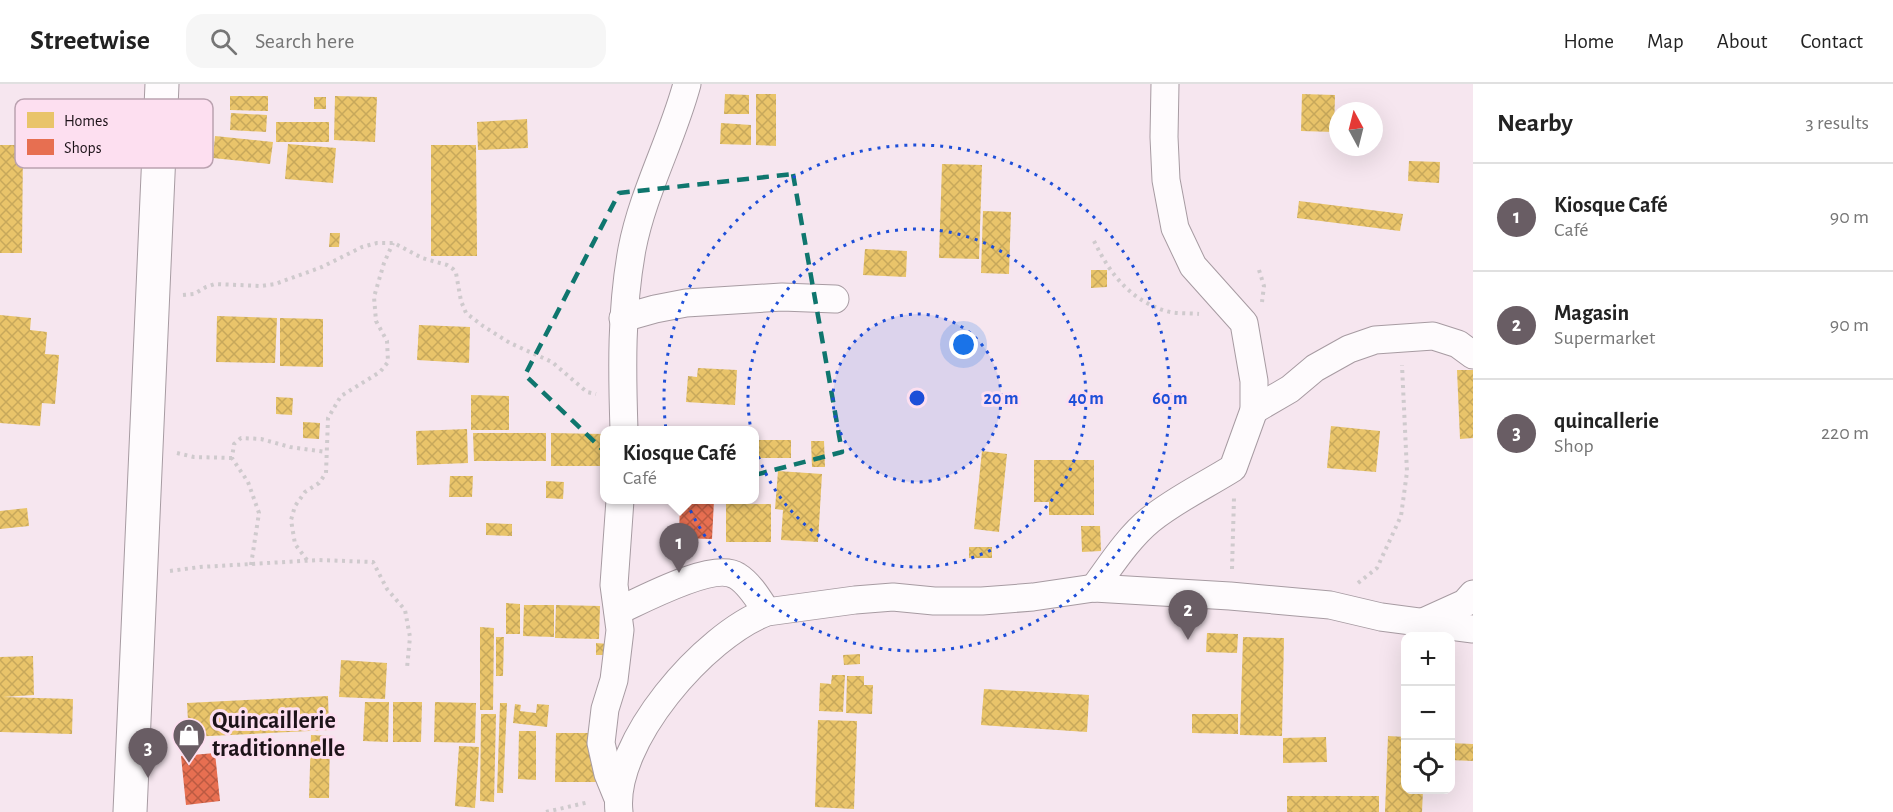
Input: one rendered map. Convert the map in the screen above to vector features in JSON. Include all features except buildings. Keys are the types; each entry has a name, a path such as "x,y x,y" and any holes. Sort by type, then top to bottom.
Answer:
{"street":[{"path":"161,99 162,84"},
{"path":"624,426 623,318 633,248 643,209 687,84"},
{"path":"1094,588 1122,549 1149,520 1182,497 1233,468 1254,410 1254,381 1244,323 1193,266 1175,228 1166,180 1165,84"},
{"path":"130,812 158,168"},
{"path":"623,318 686,303 782,297 835,299"},
{"path":"1254,410 1290,389 1316,368 1349,349 1375,340 1433,336 1458,344 1473,355"},
{"path":"618,804 601,743 605,708 614,680 620,630 614,585 620,504"},
{"path":"618,611 676,584 718,572 729,572 738,576 751,589 767,612"},
{"path":"618,804 630,752 648,719 704,652 728,633 767,612 893,597 982,602 1094,588 1330,605 1381,616 1473,629"},
{"path":"1424,622 1465,603 1473,594"},
{"path":"605,708 648,719"}],"path":[{"path":"153,295 194,294 215,285 275,284 322,267 362,247 377,243 394,243 422,258 453,269 456,273 460,301 466,313 483,327 510,343 552,362 570,375 587,392 623,393"},
{"path":"307,560 295,544 291,520 295,506 305,492 319,483 326,473 327,418 341,396 380,372 388,362 387,341 376,321 374,297 384,263 394,243"},
{"path":"1330,605 1377,568 1401,516 1407,472 1400,338"},
{"path":"251,565 259,513 248,482 232,458 234,444 241,438 261,439 290,447 326,452"},
{"path":"146,446 194,457 232,458"},
{"path":"1230,596 1233,554 1233,468"},
{"path":"140,575 200,567 307,560 374,562 387,589 405,610 410,637 407,668"},
{"path":"546,812 618,804"}],"highlighted area":[{"path":"793,174 842,452 656,501 525,375 619,193"}],"place":[{"name":"Kiosque Café","path":"679,573"},
{"name":"Magasin","path":"1188,640"},
{"name":"Quincaillerie traditionnelle","path":"189,764"},
{"name":"quincallerie","path":"148,778"}]}
